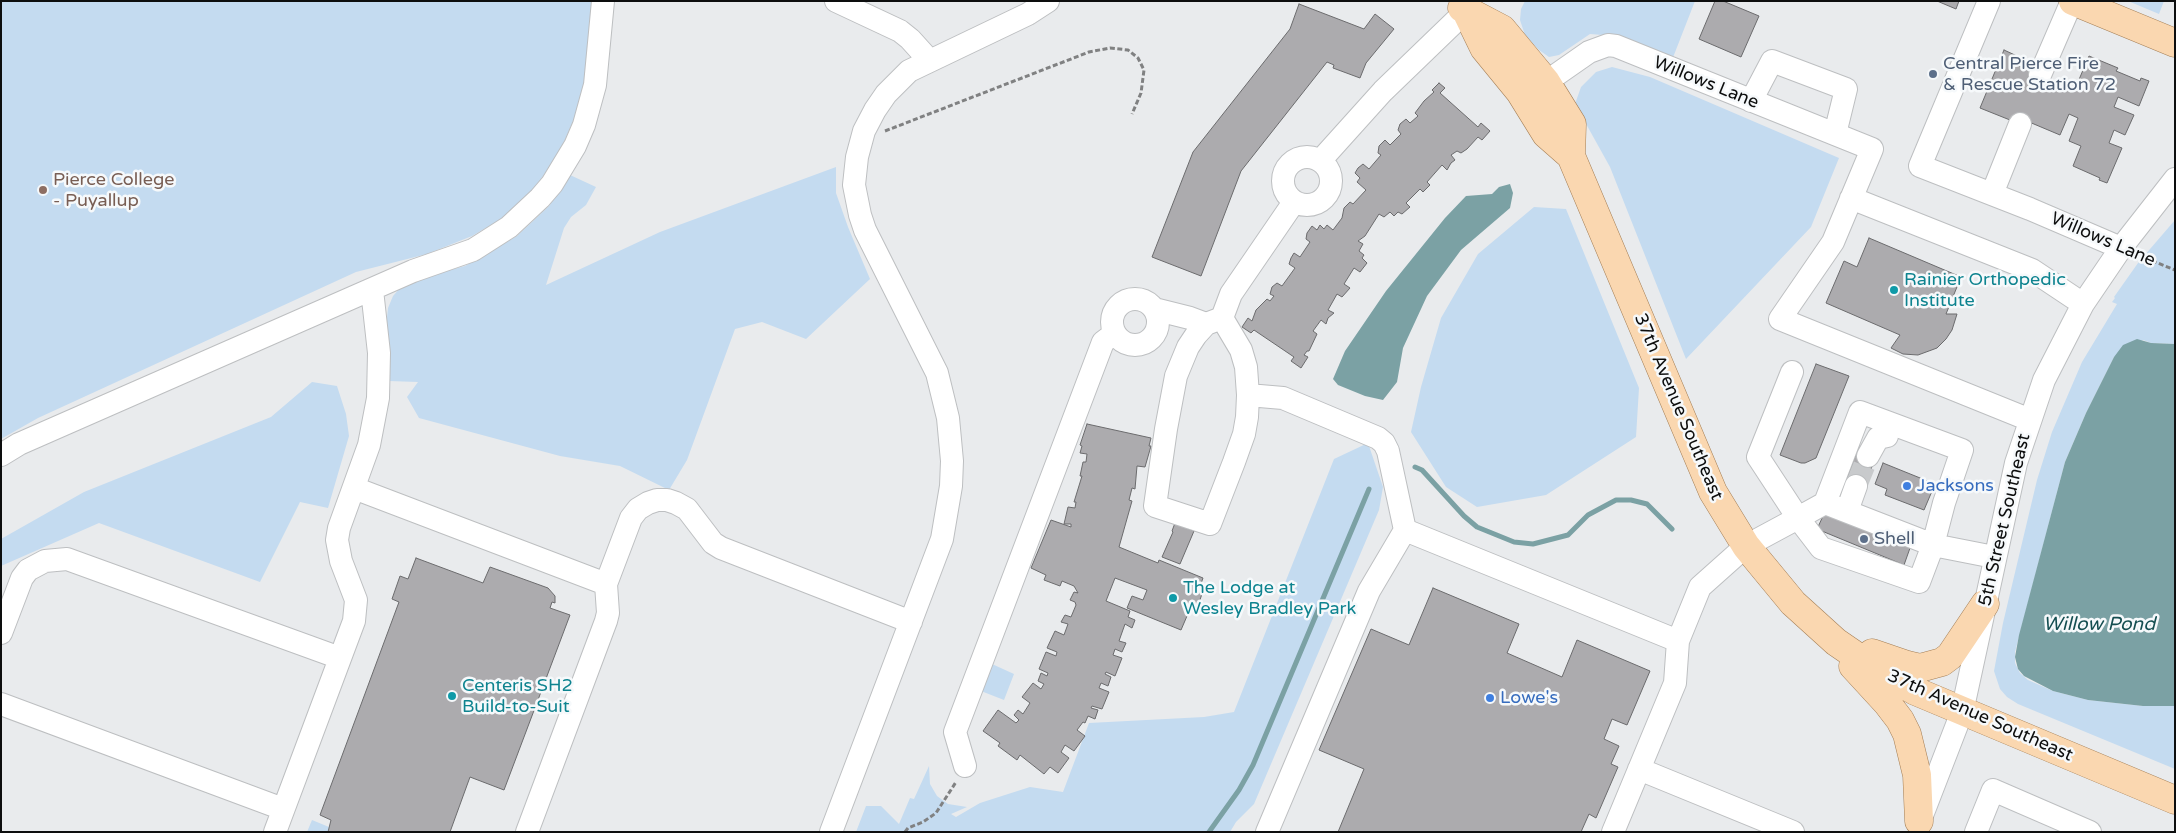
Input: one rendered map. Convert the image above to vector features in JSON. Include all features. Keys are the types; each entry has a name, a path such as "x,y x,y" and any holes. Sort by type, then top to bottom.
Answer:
{"main road":[{"path":"2072,1 2175,43"},
{"name":"37th Avenue Southeast","path":"1466,4 1502,29 1546,82 1572,124 1571,156"},
{"name":"37th Avenue Southeast","path":"1466,4 1484,48 1520,92 1546,134 1571,156 1603,228 1700,464 1725,514 1746,546 1792,603 1836,642 1895,681 1962,712 2175,800"},
{"path":"1815,624 1876,655 1920,668 1931,666 1950,656 1985,604"},
{"path":"1815,624 1887,703 1903,725 1911,746 1917,775 1917,827"}],"street":[{"path":"1,455 19,444 413,271 474,250 491,240 527,211 552,184 575,146 591,106 595,85 603,1"},
{"path":"836,1 861,6 900,30 929,60"},
{"path":"831,832 942,540 950,486 951,438 943,393 937,373 865,230 854,185 856,157 861,140 875,110 886,94 909,71 929,60 1014,22 1048,1"},
{"name":"Willows Lane","path":"1988,1 1920,166 2030,209 2121,248"},
{"path":"2040,75 2072,1"},
{"path":"1320,161 1466,4"},
{"name":"Willows Lane","path":"1546,82 1589,52 1608,45 1616,46 1872,149 1852,198"},
{"path":"1751,100 1772,61 1846,89 1835,134"},
{"path":"1992,194 2020,124"},
{"path":"1306,157 1320,161 1326,166 1330,174 1329,191 1325,198 1310,205 1294,202 1284,190 1283,182 1286,168 1292,162 1306,157"},
{"name":"5th Street Southeast","path":"1917,827 1962,712 1994,557 2016,463 2044,380 2083,304 2121,248 2175,179"},
{"path":"2030,420 1780,319 1834,242 1852,198 2032,270 2083,304"},
{"path":"1154,309 1158,323 1156,330 1147,341 1133,344 1120,339 1115,333 1112,326 1114,312 1125,301 1139,299 1145,301 1154,309 1190,318 1214,321 1242,350 1246,367 1248,395 1244,434 1210,524 1155,506 1176,376 1188,347 1196,335 1214,321 1294,202"},
{"path":"275,832 354,621 356,600 341,561 337,540 339,528 369,445 378,398 379,353 372,290"},
{"path":"965,766 955,732 1103,342 1115,333"},
{"path":"1613,832 1676,683 1678,641 1700,588 1746,546 1798,518 1825,503 1860,412 1962,450 1944,503 1933,545 1918,582 1821,548 1798,518 1758,457 1792,372"},
{"path":"1248,395 1283,398 1378,438 1384,443 1388,451 1404,530 1369,591 1266,832"},
{"path":"1855,424 1958,463"},
{"path":"1868,456 1878,438 1887,436"},
{"path":"1847,511 1856,486"},
{"path":"354,488 606,584"},
{"path":"528,832 606,621 608,613 606,584 631,518 638,509 648,503 657,500 667,500 687,510 713,543 721,548 911,622"},
{"path":"1825,503 1933,545 1994,557"},
{"path":"1404,530 1678,641"},
{"path":"1,633 22,578 28,570 45,561 66,558 340,658"},
{"path":"1,704 284,809"},
{"path":"1639,769 1793,832"},
{"path":"1976,832 1993,790 2090,832"}],"path":[{"path":"861,140 1089,52 1110,48 1128,50 1138,58 1144,70 1141,92 1132,114"},
{"name":"Willows Lane","path":"2121,248 2175,270"},
{"path":"905,832 908,828 923,822 936,813 965,766"}],"shaded area":[{"path":"1,1 593,1 583,91 574,119 560,151 541,179 524,200 501,219 472,236 427,254 356,272 38,418 1,439"},
{"path":"1525,1 1695,1 1672,60 1603,35 1590,34 1559,55 1549,57 1539,50 1525,35 1520,20 1521,9"},
{"path":"2128,1 2164,1 2159,14"},
{"path":"1612,67 1650,77 1839,158 1811,227 1686,359 1610,167 1575,104 1581,87 1596,72"},
{"path":"836,167 836,193 870,279 806,339 762,322 735,329 687,460 669,490 620,466 560,456 419,418 407,397 418,382 389,381 386,327 388,308 393,296 400,288 420,278 465,266 517,236 549,206 570,175 596,187 586,205 571,217 564,228 546,285 660,232"},
{"path":"1534,207 1566,209 1639,388 1636,437 1546,495 1477,507 1446,487 1411,432 1421,387 1441,318 1478,254"},
{"path":"2175,220 2175,344 2151,343 2143,340 2114,357 2086,413 2065,462 2015,652 2015,663 2020,673 2028,680 2053,691 2088,700 2143,706 2175,706 2175,769 2018,704 2007,697 2000,689 1994,671 2003,623 2037,480 2052,432 2082,362 2117,304 2112,302 2114,297 2138,263"},
{"path":"312,382 337,386 346,414 349,436 328,508 300,502 260,582 99,523 1,566 1,539 84,492 271,417"},
{"path":"1368,443 1383,487 1379,510 1254,804 1236,822 1230,832 856,832 866,806 881,806 899,824 910,798 914,799 929,766 930,784 937,796 948,804 967,807 951,814 956,817 980,803 1030,787 1063,792 1089,723 1204,717 1234,712 1334,459"},
{"path":"992,664 1014,674 1004,700 981,691"},
{"path":"312,820 329,827 328,832 307,832"}],"water":[{"path":"1510,184 1513,193 1510,208 1461,250 1427,296 1403,348 1397,382 1383,400 1365,396 1338,385 1333,379 1345,351 1386,291 1445,218 1466,196 1492,194 1499,187"},
{"name":"Willow Pond","path":"2137,339 2151,343 2175,344 2175,706 2143,706 2088,700 2053,691 2024,676 2018,669 2015,657 2019,635 2065,462 2086,413 2114,357 2123,345"}],"building":[{"path":"1715,1 1723,1 1759,16 1741,57 1699,39"},
{"path":"1937,1 1959,1 1956,9"},
{"path":"1299,4 1364,29 1375,14 1394,29 1366,63 1360,78 1333,68 1334,65 1327,62 1241,171 1201,276 1152,257 1193,152 1290,29"},
{"path":"2004,50 2017,56 2014,64 2075,89 2089,56 2118,68 2116,71 2140,81 2141,78 2149,81 2139,106 2118,97 2114,107 2134,115 2125,135 2114,130 2109,143 2122,148 2107,183 2073,166 2081,146 2069,141 2078,118 2069,114 2060,135 2022,119 2020,124 1980,108"},
{"path":"1439,83 1445,88 1440,93 1478,127 1481,123 1490,131 1482,140 1478,137 1461,153 1457,151 1451,155 1455,160 1447,170 1442,165 1427,182 1430,185 1423,192 1420,189 1406,203 1410,207 1402,214 1398,212 1394,216 1390,212 1384,217 1379,214 1365,236 1358,241 1363,244 1359,251 1364,255 1362,258 1367,263 1360,272 1354,268 1344,284 1350,288 1342,297 1337,294 1328,310 1334,313 1328,318 1326,324 1321,320 1313,331 1317,334 1309,351 1304,355 1308,357 1301,368 1291,361 1294,357 1254,330 1251,333 1242,327 1248,318 1252,321 1256,310 1267,299 1270,301 1274,296 1270,294 1272,287 1277,283 1282,286 1295,268 1289,264 1291,258 1294,253 1300,257 1310,242 1306,239 1307,233 1312,226 1317,230 1320,225 1324,229 1327,225 1333,230 1342,218 1344,208 1350,202 1353,204 1366,190 1357,182 1360,178 1355,173 1358,168 1363,164 1369,169 1381,155 1378,153 1379,146 1385,140 1390,145 1401,134 1398,130 1400,124 1406,119 1410,123 1418,116 1415,113 1434,92 1432,90"},
{"name":"Rainier Orthopedic Institute","path":"1869,238 1961,277 1946,314 1957,314 1952,330 1937,348 1918,355 1903,354 1891,348 1900,335 1826,303 1844,261 1857,267"},
{"path":"1816,364 1849,376 1816,458 1801,463 1780,455"},
{"name":"The Lodge at Wesley Bradley Park","path":"1087,424 1151,438 1149,446 1151,446 1145,467 1137,466 1135,489 1132,488 1129,500 1132,501 1119,547 1158,563 1159,560 1203,578 1198,592 1202,594 1196,611 1190,609 1181,630 1127,608 1132,596 1143,600 1147,590 1115,578 1106,601 1130,611 1128,617 1135,620 1132,628 1125,624 1119,641 1126,643 1122,652 1115,649 1113,655 1122,658 1115,676 1106,672 1105,674 1111,677 1108,686 1101,683 1099,688 1109,692 1102,709 1092,706 1091,708 1098,710 1095,719 1088,716 1085,723 1083,722 1077,730 1085,736 1074,751 1065,745 1061,752 1069,758 1058,773 1050,767 1044,774 1020,755 1017,760 998,746 1000,743 983,731 998,710 1016,723 1019,720 1014,715 1018,710 1023,714 1030,703 1022,697 1033,683 1041,689 1044,684 1038,681 1041,673 1047,676 1048,673 1039,669 1046,652 1056,656 1057,652 1047,648 1055,631 1064,635 1068,624 1061,622 1065,615 1071,617 1076,605 1075,602 1070,600 1074,592 1078,593 1074,586 1062,581 1060,586 1044,580 1046,575 1031,568 1051,520 1071,527 1071,524 1064,524 1068,507 1075,508 1076,502 1074,502 1082,476 1080,476 1083,462 1086,462 1087,454 1080,453 1082,446 1080,445"},
{"path":"1857,451 1875,459 1863,489 1845,482"},
{"name":"Jacksons","path":"1883,463 1935,484 1924,510 1885,495 1887,489 1875,484"},
{"name":"Shell","path":"1824,514 1910,548 1904,565 1817,529"},
{"path":"1175,523 1194,531 1180,564 1162,557"},
{"name":"Centeris SH2 Build-to-Suit","path":"416,558 483,583 490,567 548,588 555,596 555,603 552,602 550,608 570,615 504,790 470,777 450,832 328,832 331,820 320,815 399,602 392,599 400,576 408,579"},
{"name":"Lowe's","path":"1433,588 1519,624 1507,653 1562,677 1577,640 1650,671 1627,725 1612,719 1604,739 1619,746 1611,764 1618,767 1596,818 1589,814 1581,832 1338,832 1364,769 1319,750 1371,629 1409,645"}],"waterway":[{"path":"1415,467 1422,470 1464,516 1477,527 1514,542 1533,544 1568,535 1588,515 1616,500 1631,500 1647,504 1672,529"},
{"path":"1209,832 1239,790 1253,765 1369,489"}],"tunnel":[{"path":"1856,486 1868,456"}],"place":[{"name":"Central Pierce Fire & Rescue Station 72","path":"1933,74"},
{"name":"Pierce College - Puyallup","path":"43,190"},
{"name":"Rainier Orthopedic Institute","path":"1894,290"},
{"name":"Jacksons","path":"1907,486"},
{"name":"Shell","path":"1864,539"},
{"name":"The Lodge at Wesley Bradley Park","path":"1173,598"},
{"name":"Centeris SH2 Build-to-Suit","path":"452,696"},
{"name":"Lowe's","path":"1490,698"}]}
